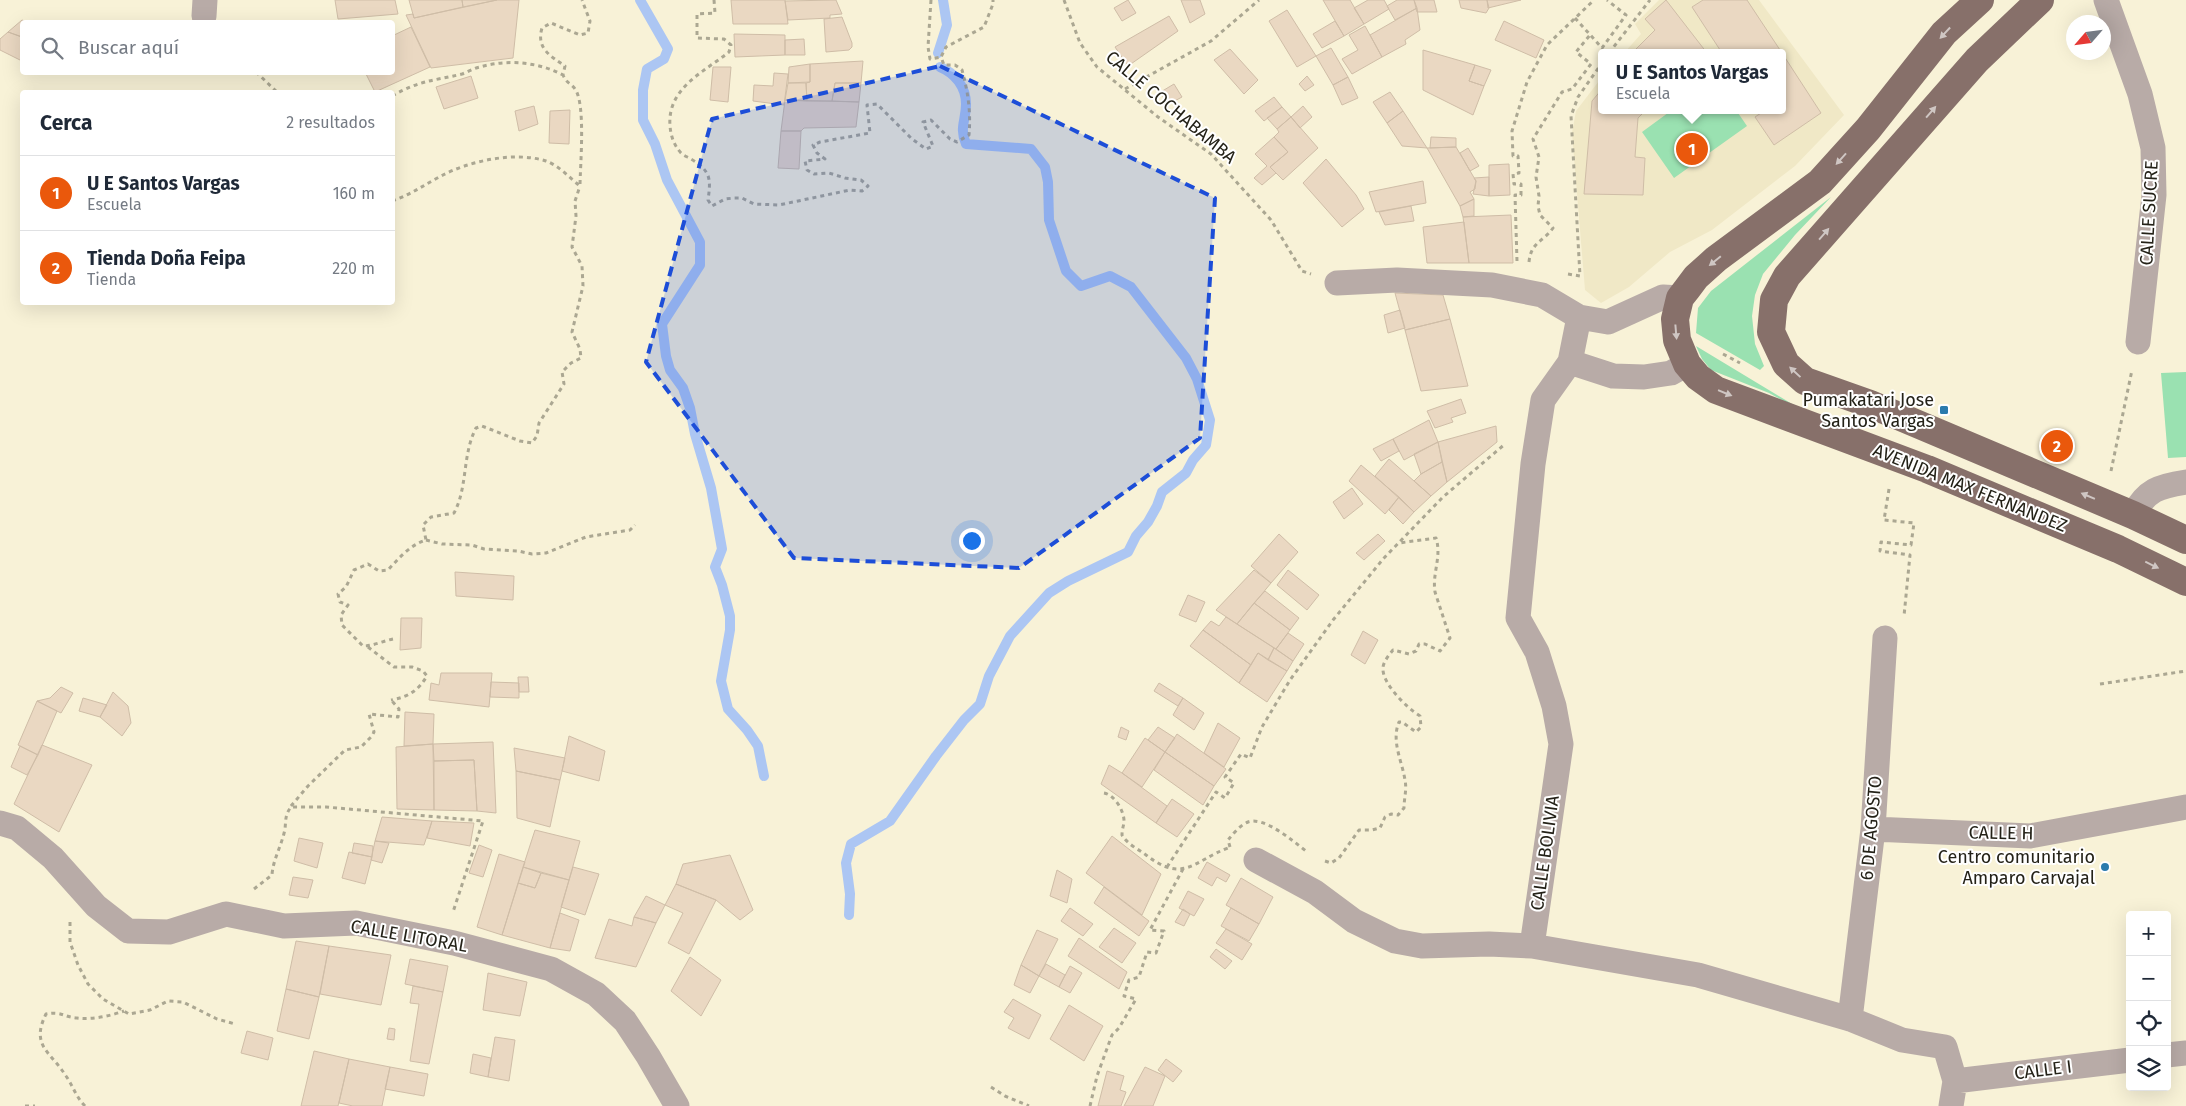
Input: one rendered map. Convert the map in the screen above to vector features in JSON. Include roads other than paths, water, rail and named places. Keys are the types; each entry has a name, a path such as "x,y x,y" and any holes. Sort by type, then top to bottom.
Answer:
{"main road":[{"name":"AVENIDA MAX FERNANDEZ","path":"1980,0 1944,33 1868,129 1820,182 1716,259 1696,277 1680,298 1675,319 1677,340 1687,364 1698,377 1716,390 1918,466 2118,548 2186,582"},
{"name":"AVENIDA MAX FERNANDEZ","path":"2040,0 1977,60 1787,276 1774,300 1771,332 1786,364 1805,381 1870,404 2134,515 2186,540"},
{"path":"2118,548 2134,515"}],"street":[{"name":"CALLE SUCRE","path":"2106,0 2140,94 2153,148 2154,195 2138,342"},
{"path":"1337,283 1397,280 1492,285 1542,295 1579,317 1608,322 1663,296 1680,298"},
{"name":"CALLE BOLIVIA","path":"1532,946 1561,744 1554,706 1536,652 1518,618 1543,400 1570,362 1579,317"},
{"path":"1570,362 1613,376 1671,373 1687,364"},
{"path":"2134,515 2141,500 2164,485 2186,482"},
{"name":"6 DE AGOSTO","path":"1850,1018 1873,829 1885,638"},
{"name":"CALLE H","path":"1873,829 2030,836 2186,807"},
{"name":"CALLE LITORAL","path":"0,822 17,828 53,858 96,906 128,931 169,932 226,914 284,926 356,923 444,941 551,969 596,994 625,1021 677,1106"},
{"path":"1256,860 1315,892 1354,921 1395,941 1422,946 1488,944 1532,946 1698,975 1850,1018 1902,1040 1945,1047 1955,1080 1952,1106"},
{"path":"2171,1055 2186,1053"},
{"name":"CALLE I","path":"1955,1080 2126,1060"}],"waterway":[{"path":"640,0 668,49 664,59 647,69 643,90 643,120 655,144 667,180 700,242 700,265 662,324 666,356 670,370 683,388 690,408 695,434 711,488 722,549 715,567 730,616 730,630 721,681 728,709 747,730 758,746 764,776"},
{"path":"938,53 947,25 943,0"},
{"path":"849,915 850,894 846,863 851,844 890,821 936,756 964,720 980,704 989,676 1010,636 1049,593 1068,581 1128,552 1136,536 1148,522 1162,492 1186,473 1193,460 1206,445 1210,420 1197,379 1186,358 1131,287 1110,276 1081,286 1066,271 1049,220 1048,182 1045,167 1031,149 966,144 963,133 966,104 962,86 955,77 940,67"}],"place":[{"name":"U E Santos Vargas","path":"1692,149"},
{"name":"Pumakatari Jose Santos Vargas","path":"1944,410"},
{"name":"Tienda Doña Feipa","path":"2057,446"},
{"name":"Centro comunitario Amparo Carvajal","path":"2105,867"}]}
